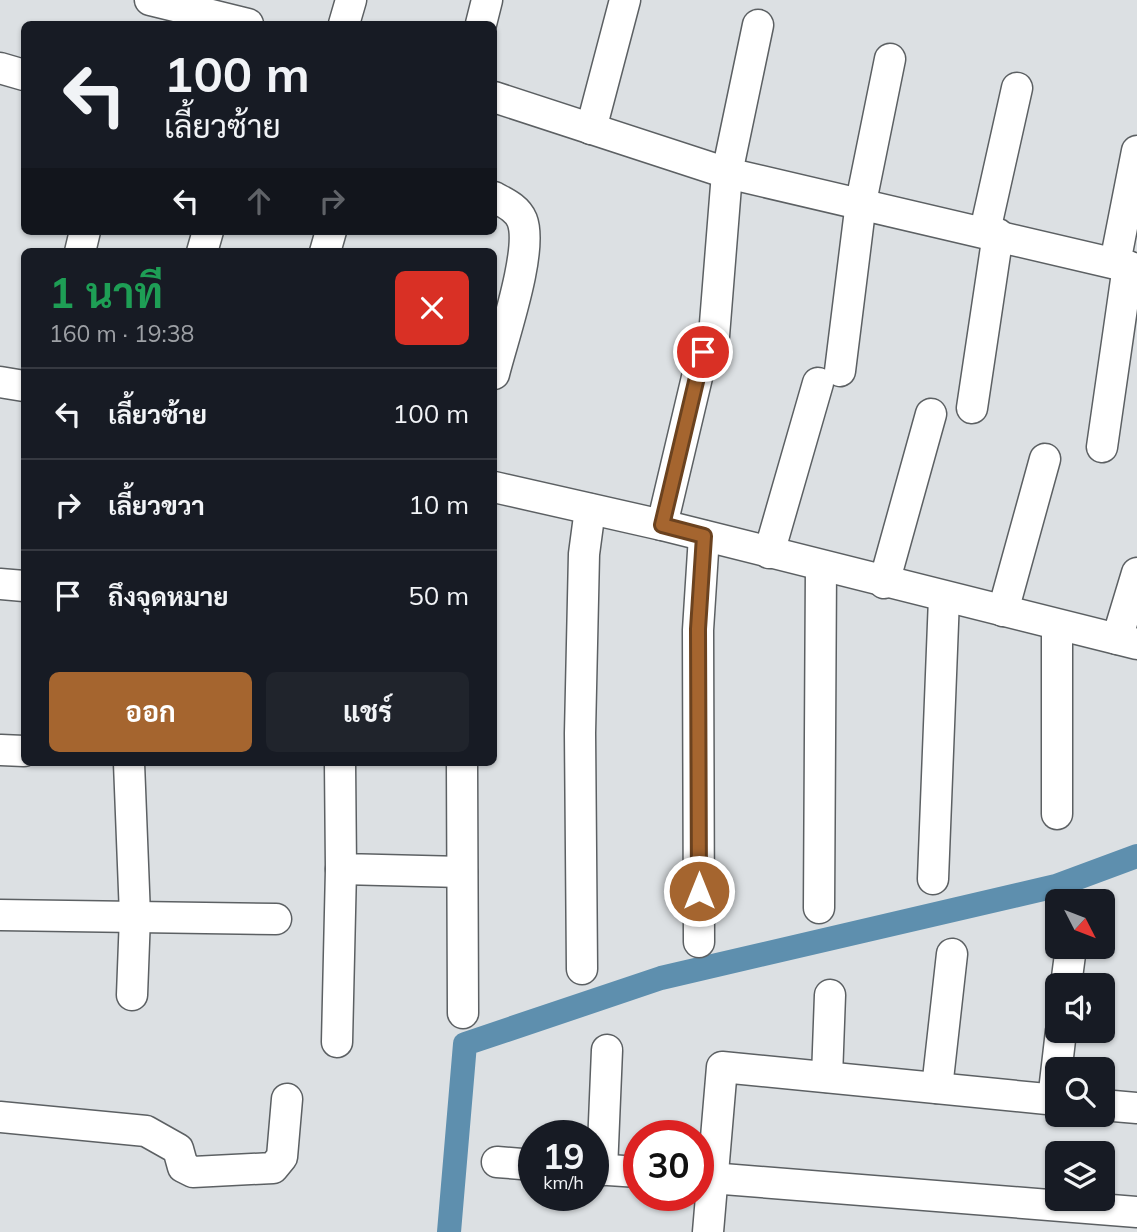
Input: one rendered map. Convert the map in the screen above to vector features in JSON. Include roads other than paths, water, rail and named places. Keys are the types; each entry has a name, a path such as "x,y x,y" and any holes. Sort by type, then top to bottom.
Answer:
{"street":[{"path":"150,0 213,7 242,21"},
{"path":"345,21 351,0"},
{"path":"482,21 488,0"},
{"path":"591,129 625,0"},
{"path":"662,525 709,344 727,173 758,25"},
{"path":"769,553 829,377 890,59"},
{"path":"972,408 992,233 1017,88"},
{"path":"497,98 727,173 1127,266"},
{"path":"1102,447 1127,266 1137,151"},
{"path":"497,199 511,206 522,221 525,246 497,362"},
{"path":"0,382 21,386"},
{"path":"884,583 931,414"},
{"path":"1003,611 1045,459"},
{"path":"497,488 662,525 1127,642 1137,573"},
{"path":"582,969 580,733 584,554 590,509"},
{"path":"699,942 698,629 704,536"},
{"path":"819,908 821,566"},
{"path":"0,584 21,586"},
{"path":"933,879 944,598"},
{"path":"1057,625 1057,814"},
{"path":"130,766 135,916 132,995"},
{"path":"337,1042 341,869 340,766"},
{"path":"462,766 463,1013"},
{"path":"341,869 462,872"},
{"path":"0,915 276,919"},
{"path":"937,1088 952,954"},
{"path":"827,1077 830,995"},
{"path":"601,1120 607,1050"},
{"path":"714,1120 722,1067 1045,1099"},
{"path":"0,1117 146,1131 178,1149 183,1167 192,1172 273,1168 282,1157 288,1098"},
{"path":"1115,1106 1137,1108"},
{"path":"497,1162 518,1164"},
{"path":"714,1178 1137,1212"},
{"path":"707,1211 708,1232"}],"waterway":[{"path":"449,1232 465,1044 661,978 1056,886 1137,856"}]}
